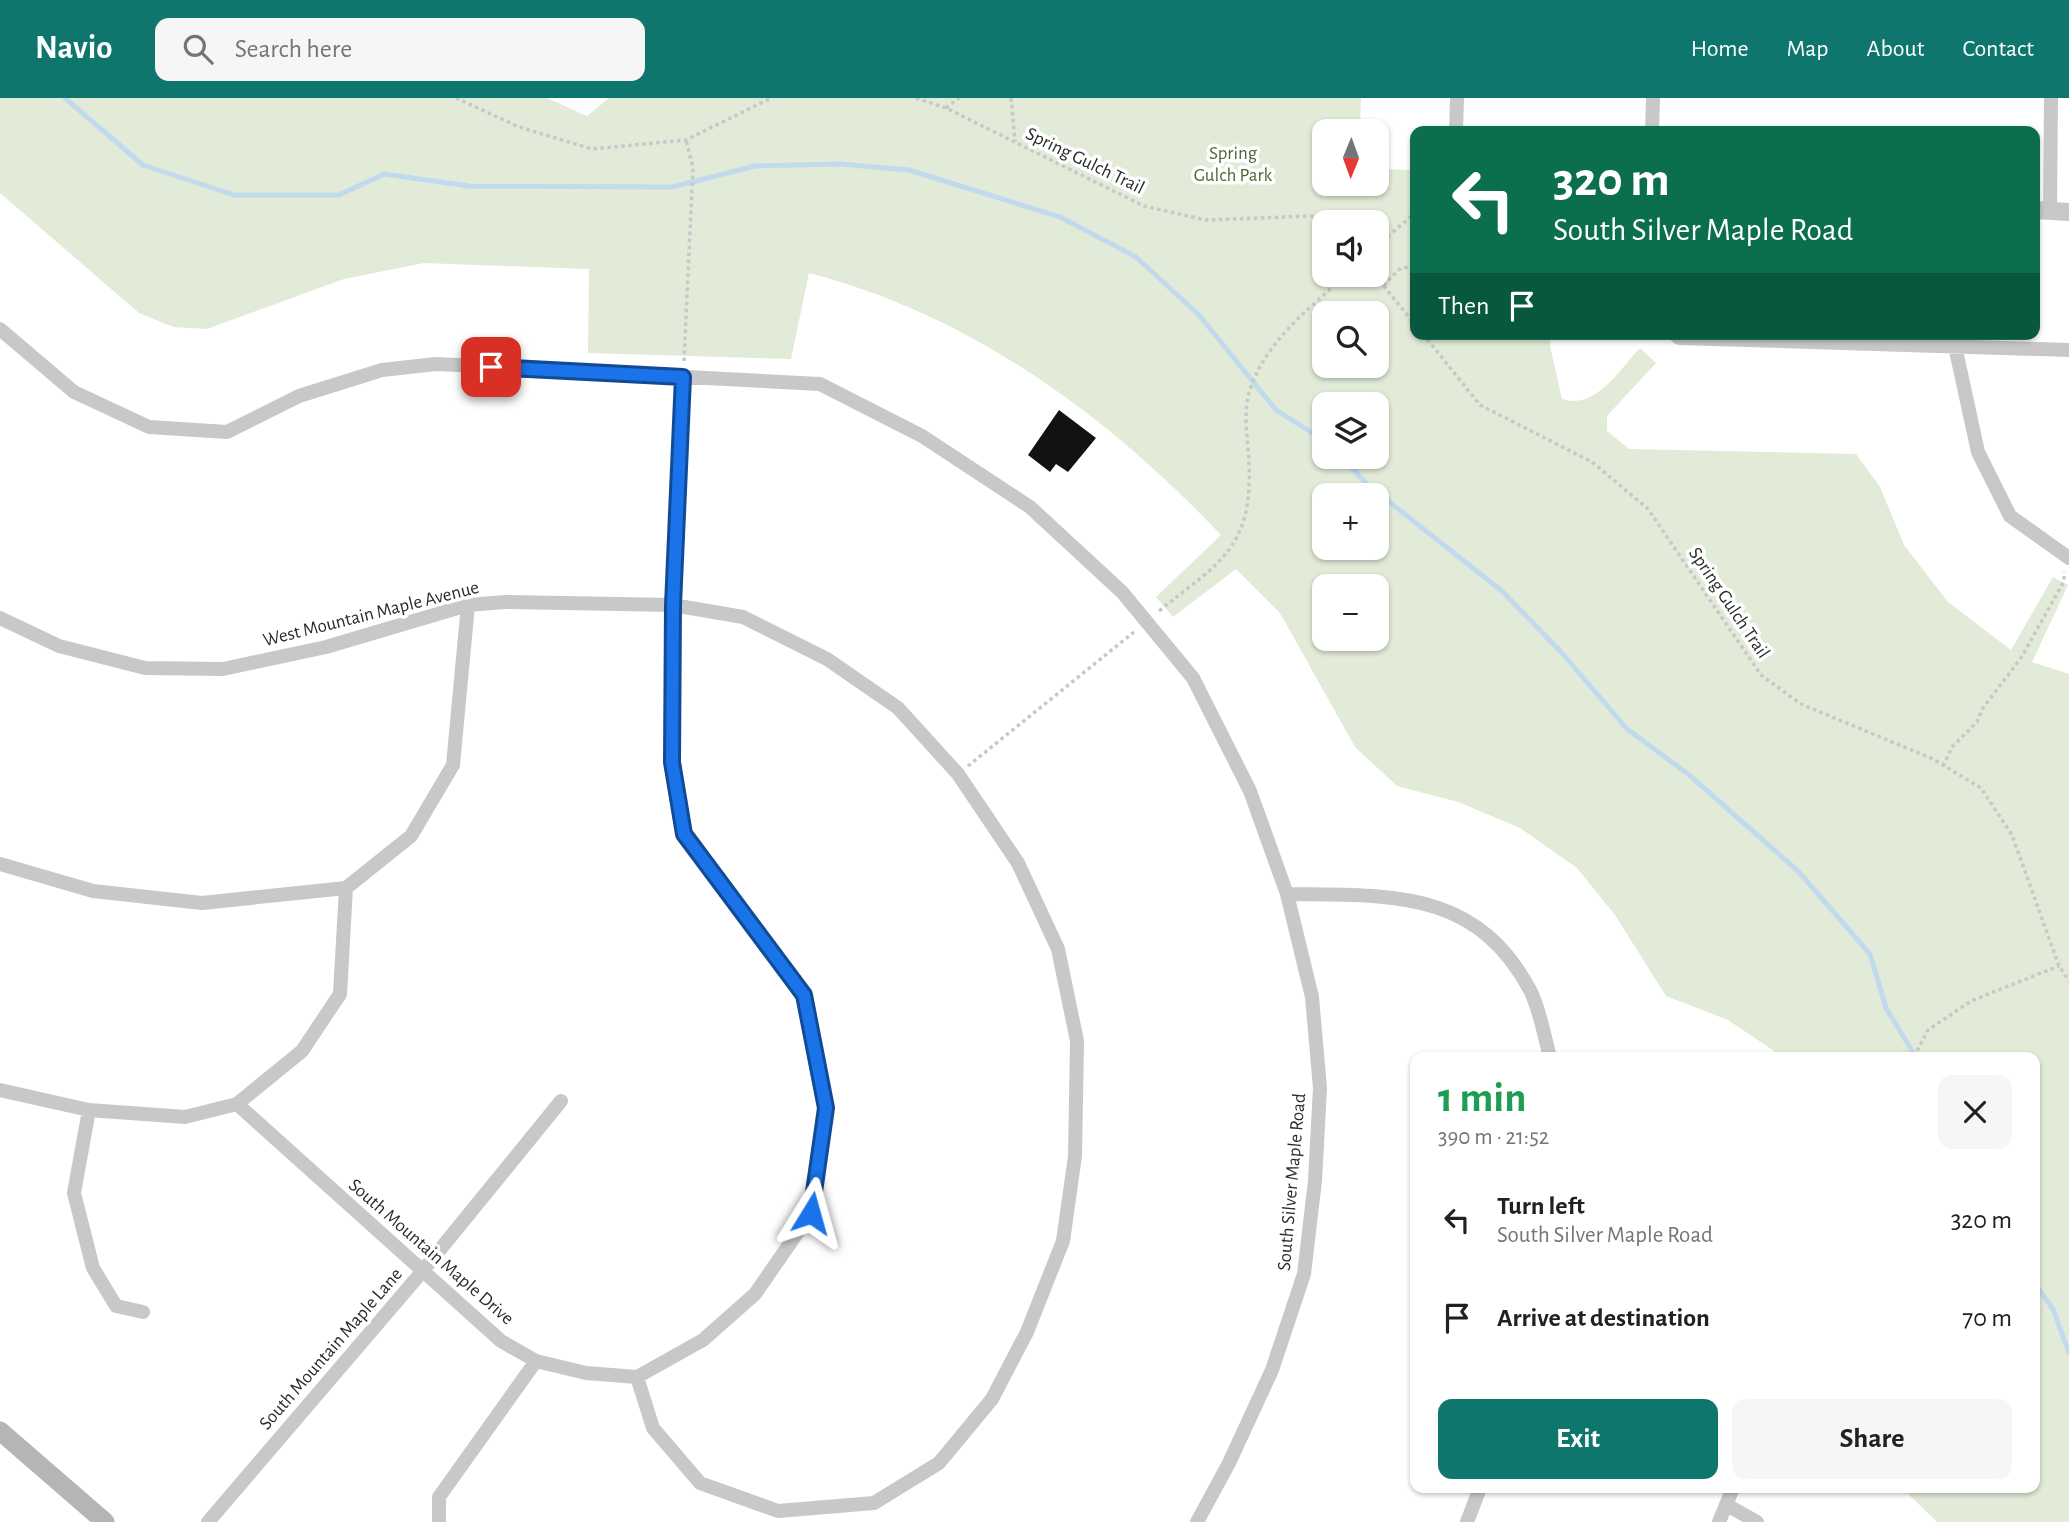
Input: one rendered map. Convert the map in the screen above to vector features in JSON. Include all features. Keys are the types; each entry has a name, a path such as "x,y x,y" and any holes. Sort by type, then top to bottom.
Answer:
{"main road":[{"path":"0,1432 105,1522"}],"street":[{"path":"1456,126 1457,98"},
{"path":"1652,126 1653,98"},
{"path":"2051,98 2043,210 2069,212"},
{"name":"South Silver Maple Road","path":"0,329 74,392 149,427 227,432 299,396 382,370 436,364 820,384 922,436 1030,507 1122,592 1193,678 1250,790 1287,894 1312,997 1320,1088 1315,1181 1304,1274 1272,1370 1229,1463 1197,1522"},
{"path":"1748,340 2069,350"},
{"path":"1955,346 1978,452 2010,516 2067,557"},
{"path":"636,1377 702,1340 755,1294 811,1213 826,1108 804,995 684,834 672,762 673,605 683,377"},
{"name":"West Mountain Maple Avenue","path":"0,618 60,646 145,668 223,669 326,647 468,605 505,602 673,605 743,617 827,659 898,708 958,774 1018,863 1058,949 1077,1041 1074,1156 1063,1241 1027,1332 992,1399 939,1463 874,1503 778,1511 700,1483 653,1428 636,1377"},
{"path":"0,864 93,891 202,903 346,888 411,836 453,765 468,605"},
{"path":"0,1090 89,1110 184,1117 237,1104 302,1051 340,994 346,888"},
{"path":"1287,894 1395,896 1445,909 1498,941 1531,992 1549,1052"},
{"name":"South Mountain Maple Lane","path":"208,1522 421,1273 561,1101"},
{"name":"South Mountain Maple Drive","path":"237,1104 421,1273 501,1341 536,1361 586,1373 636,1377"},
{"path":"89,1110 74,1193 93,1268 116,1306 144,1312"},
{"path":"439,1522 439,1497 536,1361"},
{"path":"1467,1522 1478,1493"},
{"path":"1719,1522 1731,1493"},
{"path":"1727,1505 1757,1522"}],"path":[{"path":"456,98 519,127 592,149 686,140 771,98"},
{"name":"Spring Gulch Trail","path":"916,98 946,108 1144,206 1206,220 1312,216"},
{"path":"946,108 959,98"},
{"path":"1011,98 1015,142"},
{"path":"683,377 693,168 686,140"},
{"path":"1389,236 1410,217"},
{"path":"1389,279 1401,268 1410,267"},
{"path":"1248,395 1258,370 1284,332 1333,287"},
{"path":"1385,287 1410,319"},
{"name":"Spring Gulch Trail","path":"1428,340 1480,405 1592,462 1648,509 1761,675 1801,704 1943,766 1981,788 2012,835 2059,966 2069,981"},
{"path":"1943,766 1952,747 1977,723 1983,708 2036,635 2064,581 2067,557"},
{"path":"1916,1052 1928,1030 1970,1001 2059,966"}],"green space":[{"name":"Spring Gulch Park","path":"0,98 547,98 587,116 609,98 1361,98 1360,119 1312,119 1312,196 1390,196 1390,169 1410,170 1410,340 1550,340 1562,399 1574,401 1586,399 1606,386 1640,348 1656,363 1607,416 1607,431 1629,449 1856,454 1880,487 1904,545 1948,602 2011,650 2053,577 2068,585 2032,662 2069,674 2069,1522 1937,1522 1907,1493 2040,1493 2040,1052 1776,1052 1728,1020 1666,996 1615,915 1577,868 1520,828 1458,802 1397,786 1355,747 1280,613 1236,569 1173,617 1156,597 1221,535 1131,449 1083,410 1033,375 926,315 869,291 809,273 791,359 588,353 589,269 424,263 344,279 207,329 173,327 139,313 0,193"}],"building":[{"path":"1059,410 1096,438 1068,472 1056,464 1050,472 1028,455"}],"waterway":[{"path":"65,98 143,165 234,195 339,195 384,174 469,186 672,187 755,166 840,164 909,170 1060,217 1136,257 1199,315 1276,410 1312,433"},
{"path":"1353,469 1368,485 1503,592 1562,653 1627,729 1688,774 1798,871 1870,954 1886,1008 1913,1052"},
{"path":"2040,1291 2053,1309 2069,1353"}],"route":[{"path":"491,367 683,377 673,605 672,762 684,834 804,995 826,1108 811,1213"}]}
